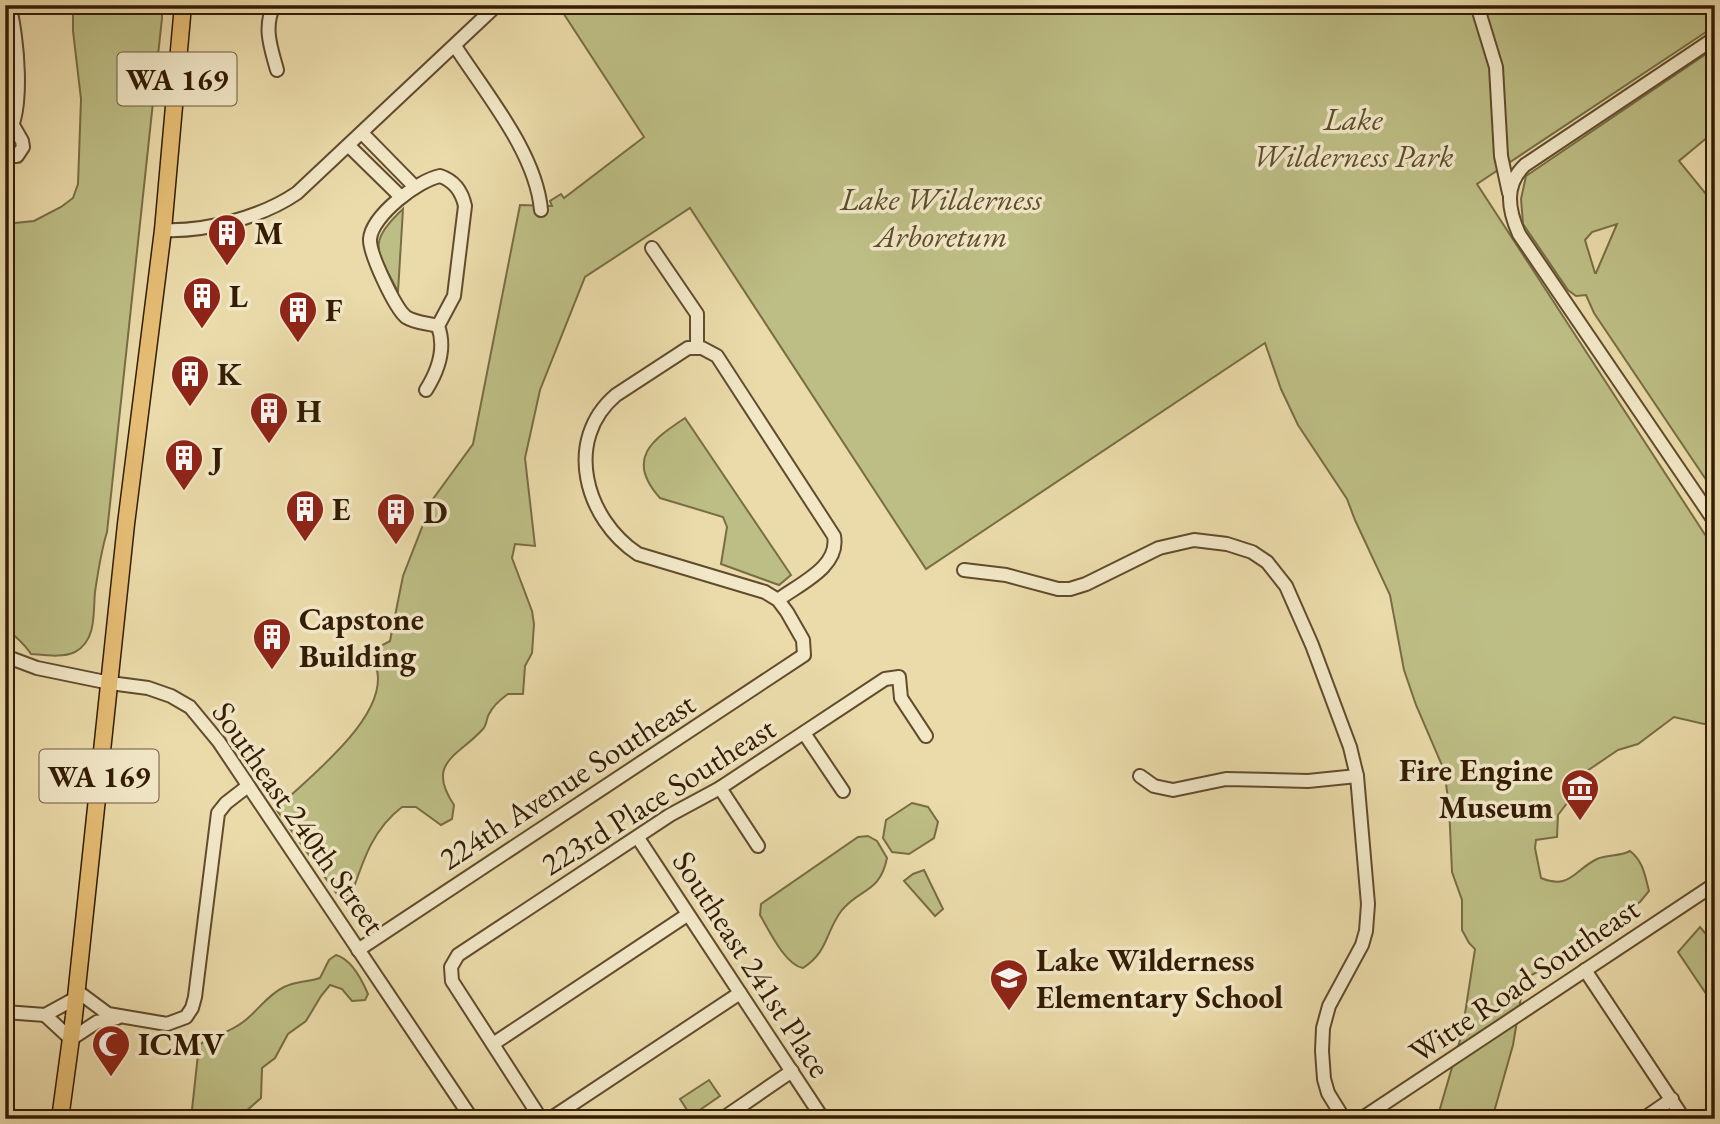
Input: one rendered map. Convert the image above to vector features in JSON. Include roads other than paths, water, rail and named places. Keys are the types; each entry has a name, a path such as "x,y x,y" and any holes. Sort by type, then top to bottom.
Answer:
{"main road":[{"name":"WA 169","path":"60,1119 76,994 126,524 163,230 183,5"}],"street":[{"path":"9,5 17,36 18,57 8,134 23,141 21,153 11,156"},
{"path":"274,5 267,29 276,71"},
{"path":"163,230 193,230 276,206 297,193 363,134 497,5"},
{"path":"1477,5 1496,67 1501,156 1510,193 1510,213 1519,234 1715,522"},
{"path":"1510,193 1514,177 1525,165 1715,38"},
{"path":"455,46 528,158 540,192 541,210"},
{"path":"363,134 415,187"},
{"path":"349,146 401,197"},
{"path":"426,390 439,365 441,338 438,326 454,296 465,206 460,190 447,178 434,177 401,197 373,229 370,237 372,253 400,310 413,320 438,326"},
{"path":"652,248 697,314 697,347"},
{"path":"697,347 717,356 834,536 834,551 826,564 778,600 756,587 638,554 608,526 593,502 587,479 587,451 594,425 608,402 682,351 697,347"},
{"path":"964,570 1006,575 1058,589 1070,589 1086,584 1159,548 1195,540 1227,544 1252,552 1267,562 1286,586 1312,645 1350,747 1357,776 1368,904 1366,932 1362,946 1329,1006 1323,1028 1322,1051 1328,1093 1344,1119"},
{"name":"224th Avenue Southeast","path":"358,950 804,655 803,640 778,600"},
{"name":"Southeast 240th Street","path":"5,656 37,668 160,692 190,707 219,742 471,1119"},
{"name":"223rd Place Southeast","path":"493,1044 452,982 451,967 458,955 885,679 899,677 901,698 926,736"},
{"path":"804,733 843,791"},
{"path":"1140,776 1154,786 1173,790 1226,779 1308,781 1357,776"},
{"path":"5,1012 45,1015 76,994 117,1017 172,1024 186,1017 195,997 218,813 248,786"},
{"path":"720,788 758,846"},
{"name":"Southeast 241st Place","path":"638,838 823,1119"},
{"name":"Witte Road Southeast","path":"1361,1119 1715,884"},
{"path":"541,1119 493,1044 687,915"},
{"path":"1585,970 1684,1119"},
{"path":"550,1119 740,993"},
{"path":"45,1015 71,1039 97,1022 117,1017"},
{"path":"722,1119 792,1071"},
{"path":"1643,1119 1672,1099"},
{"path":"453,1119 464,1107"}],"place":[{"name":"M","path":"227,267"},
{"name":"L","path":"202,330"},
{"name":"F","path":"298,344"},
{"name":"K","path":"190,408"},
{"name":"H","path":"269,445"},
{"name":"J","path":"184,492"},
{"name":"E","path":"305,543"},
{"name":"D","path":"396,546"},
{"name":"Capstone Building","path":"272,671"},
{"name":"Fire Engine Museum","path":"1580,822"},
{"name":"Lake Wilderness Elementary School","path":"1009,1012"},
{"name":"ICMV","path":"111,1078"}],"park label":[{"name":"Lake Wilderness Park","path":"1353,138"},
{"name":"Lake Wilderness Arboretum","path":"941,218"}]}
